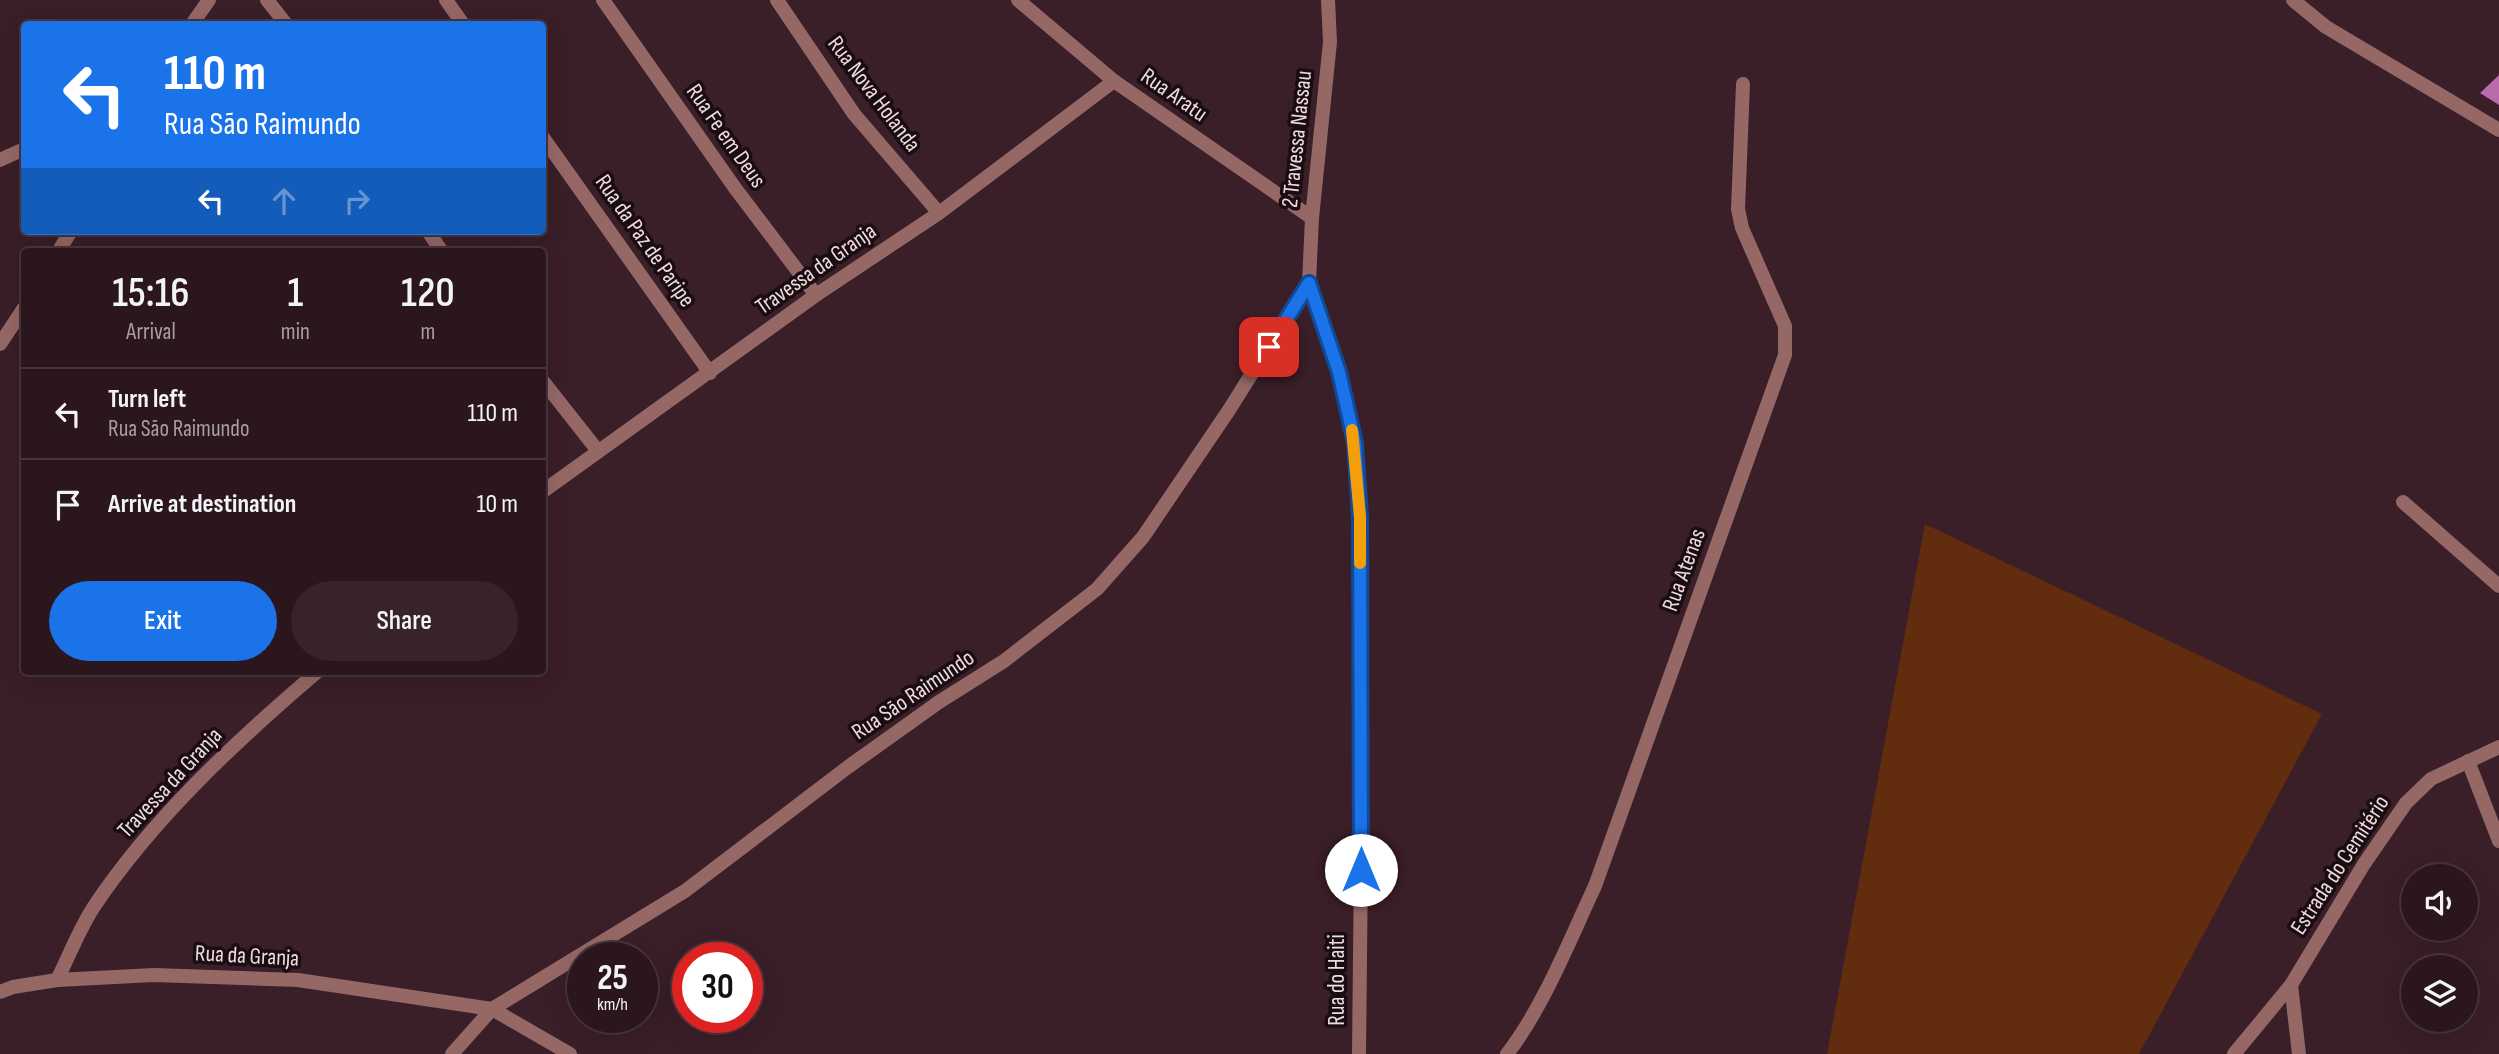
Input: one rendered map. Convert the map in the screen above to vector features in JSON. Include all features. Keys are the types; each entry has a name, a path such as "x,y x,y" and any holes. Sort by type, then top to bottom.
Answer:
{"street":[{"path":"194,21 209,0"},
{"path":"267,0 284,21"},
{"path":"446,0 461,21"},
{"name":"Rua Fe em Deus","path":"603,0 734,188 816,295"},
{"name":"Rua Nova Holanda","path":"777,0 854,114 939,213"},
{"name":"Rua Aratu","path":"1018,0 1114,81 1312,218"},
{"name":"2 Travessa Nassau","path":"1309,283 1312,218 1330,42 1328,0"},
{"path":"2293,0 2326,27 2499,130"},
{"name":"Travessa da Granja","path":"546,489 816,295 939,213 1114,81"},
{"name":"Rua Atenas","path":"1507,1054 1557,968 1595,886 1785,355 1785,326 1742,228 1738,209 1743,83"},
{"name":"Rua da Paz de Paripe","path":"546,142 710,373"},
{"path":"0,160 21,150"},
{"name":"Rua São Raimundo","path":"452,1054 492,1009 685,891 848,767 939,702 1004,661 1097,589 1143,537 1309,283"},
{"name":"Rua do Haiti","path":"1309,283 1339,372 1355,443 1360,517 1362,778 1359,1054"},
{"path":"0,344 21,313"},
{"path":"546,385 598,450"},
{"path":"2403,502 2499,586"},
{"name":"Travessa da Granja","path":"57,980 92,909 155,826 265,717 314,675"},
{"name":"Estrada do Cemitério","path":"2234,1054 2291,985 2364,864 2406,803 2431,779 2499,747"},
{"path":"2468,761 2499,841"},
{"name":"Rua da Granja","path":"0,992 13,987 57,980 154,975 298,980 492,1009"},
{"path":"2291,985 2299,1054"},
{"path":"492,1009 570,1054"}],"shaded area":[{"path":"1925,524 2322,714 2139,1054 1827,1054"}],"building":[{"path":"2499,75 2499,105 2480,93"}],"slow traffic":[{"path":"1352,430 1360,517 1360,563"}],"route":[{"path":"1269,347 1309,283 1339,372 1355,443 1360,517 1361,870"}]}
